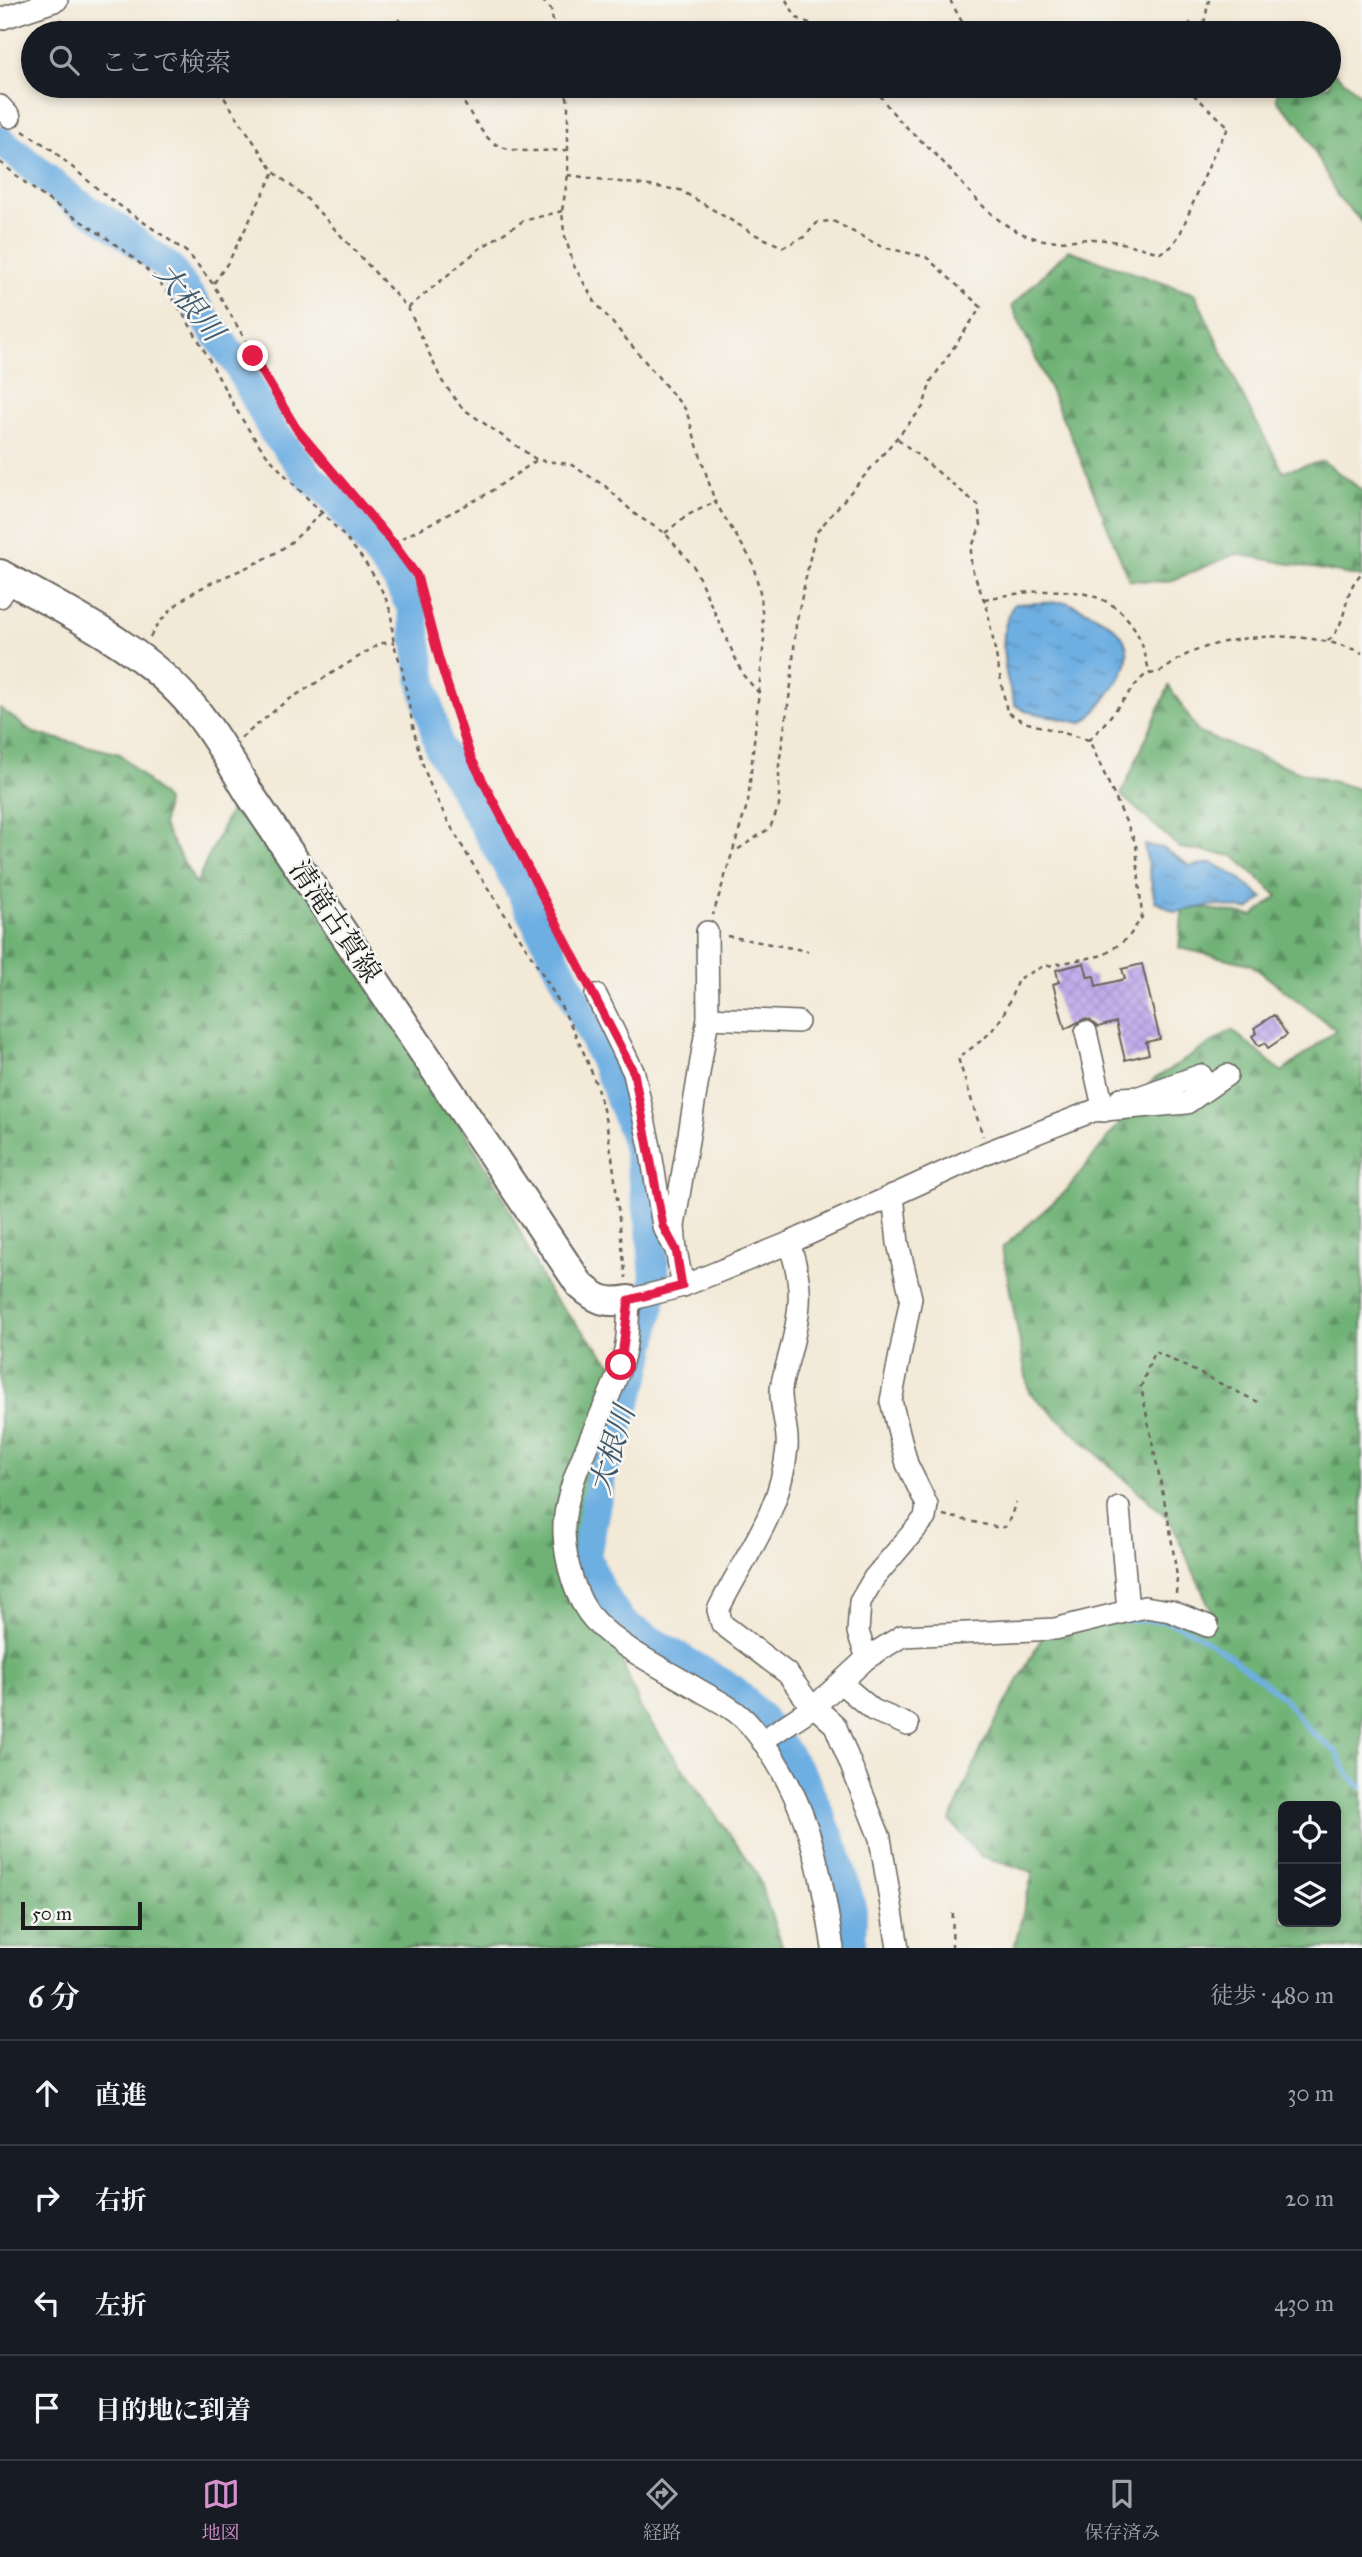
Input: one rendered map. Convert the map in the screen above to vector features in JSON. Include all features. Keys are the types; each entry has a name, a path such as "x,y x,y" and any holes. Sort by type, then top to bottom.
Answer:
{"main road":[{"name":"清滝古賀線","path":"4,584 103,631 138,656 191,705 580,1286 598,1300 611,1303 629,1300"}],"street":[{"path":"0,19 57,0"},
{"path":"682,1286 674,1226 708,1018 707,932"},
{"path":"596,995 634,1073 663,1226 676,1250"},
{"path":"708,1018 798,1023"},
{"path":"1087,1032 1099,1107"},
{"path":"833,1948 821,1872 811,1831 762,1741 738,1714 642,1656 595,1621 579,1595 568,1562 564,1531 567,1504 621,1365 629,1300 682,1286 789,1243 988,1152 1099,1107 1139,1097 1201,1075"},
{"path":"1099,1107 1187,1103 1227,1075"},
{"path":"867,1658 858,1632 860,1602 874,1578 925,1518 927,1505 907,1464 891,1401 911,1298 898,1243 893,1195"},
{"path":"789,1243 800,1280 801,1311 781,1390 787,1447 778,1496 761,1537 739,1567 718,1610 722,1624 788,1674 806,1699 835,1725 880,1838 898,1948"},
{"path":"1119,1508 1128,1610"},
{"path":"762,1741 815,1706 842,1684 867,1658 902,1636 977,1630 1034,1631 1145,1607 1170,1611 1208,1626"},
{"path":"842,1684 873,1710 908,1725"}],"path":[{"path":"541,0 551,9 553,21"},
{"path":"786,0 797,18 804,21"},
{"path":"950,0 961,21"},
{"path":"1205,21 1209,0"},
{"path":"224,98 274,172 306,198 408,308 442,381 462,408 537,460 570,464 604,486 636,515 665,533 694,567 743,675 759,693"},
{"path":"461,98 483,134 493,145 511,151 568,150"},
{"path":"566,98 568,175 562,211 564,233 574,266 595,302 686,410 715,502 752,561 761,596 764,640 748,802 707,932 808,951"},
{"path":"883,98 893,115 909,133 941,161 967,193 1004,225 1041,240 1113,241 1160,253 1171,247 1180,234 1216,149 1229,127 1197,98"},
{"path":"5,112 20,129 51,149 106,196 188,253 213,284 296,428 393,543 417,576 439,659 471,758 596,995"},
{"path":"0,162 44,197 142,264 171,296 207,353 248,430 265,453 366,562 394,616 394,643 418,755 434,793 465,849 547,980 591,1071 603,1112 629,1300"},
{"path":"213,284 229,261 274,172"},
{"path":"568,175 680,190 754,234 783,247 804,237 818,222 833,220 882,247 926,257 981,307 931,381 923,407 814,534 796,625 791,685 779,764 779,806 770,828 734,852"},
{"path":"408,308 479,249 523,221 562,211"},
{"path":"898,439 978,505 981,526 971,549 971,566 984,599 1007,712 1024,722 1089,740"},
{"path":"393,543 486,494 537,460"},
{"path":"665,533 688,514 715,502"},
{"path":"138,656 163,614 190,592 277,552 322,512"},
{"path":"1328,641 1343,624 1349,591 1362,573"},
{"path":"984,599 1041,591 1080,592 1099,596 1112,603 1130,623 1141,642 1150,674"},
{"path":"1089,740 1109,721 1143,676 1184,656 1228,641 1277,638 1328,641 1362,653"},
{"path":"224,751 285,702 381,643 394,643"},
{"path":"988,1152 958,1058 993,1032 1006,1011 1018,979 1042,967 1104,955 1128,938 1142,917 1136,844 1089,740"},
{"path":"1170,1611 1178,1589 1177,1577 1141,1387 1154,1351 1258,1402"},
{"path":"926,1511 1000,1528 1007,1526 1016,1502"},
{"path":"951,1948 953,1909"}],"green space":[{"path":"1341,78 1362,96 1362,222 1338,197 1301,125 1277,98 1341,98"},
{"path":"1068,250 1195,294 1248,407 1283,471 1323,461 1362,490 1362,577 1236,554 1168,582 1129,580 1074,443 1012,306"},
{"path":"1169,686 1199,733 1303,773 1362,790 1362,1948 1014,1948 1033,1872 980,1856 950,1821 984,1743 1051,1621 1212,1612 1170,1520 1029,1392 1002,1248 1066,1191 1153,1080 1232,1030 1282,1072 1336,1030 1250,964 1179,948 1183,905 1253,916 1278,896 1234,856 1180,848 1121,795"},
{"path":"0,708 34,733 120,754 166,800 163,826 196,884 245,778 497,1184 549,1293 625,1379 574,1541 641,1709 756,1872 783,1948 0,1948"}],"water":[{"path":"1066,602 1111,625 1126,645 1127,658 1122,673 1098,709 1081,723 1025,711 1015,705 1005,667 1005,627 1014,604"},
{"path":"1144,845 1163,848 1190,866 1213,863 1239,878 1263,898 1249,910 1215,905 1175,912 1155,901"}],"building":[{"path":"1084,963 1088,977 1094,976 1096,986 1125,979 1122,969 1142,964 1160,1039 1146,1042 1149,1054 1125,1060 1116,1022 1098,1027 1090,1020 1084,1019 1065,1029 1053,984 1059,982 1056,970"},
{"path":"1274,1015 1287,1035 1268,1048 1265,1043 1259,1046 1252,1036 1257,1033 1254,1028"}],"waterway":[{"name":"大根川","path":"0,140 74,201 113,225 170,268 238,365 273,431 311,478 331,495 396,578 412,608 423,683 439,747 512,874 573,994 614,1082 636,1140 651,1226 655,1281 637,1371 601,1476 586,1556 600,1590 622,1623 734,1690 762,1719 805,1781 836,1852 852,1911 851,1948"},
{"path":"1126,1621 1165,1621 1191,1631 1226,1653 1283,1697 1308,1729 1337,1753 1349,1776 1362,1787"}],"route":[{"path":"253,356 296,428 393,543 417,576 439,659 471,758 634,1073 663,1226 676,1250 682,1286 629,1300 628,1326 621,1365"}]}
